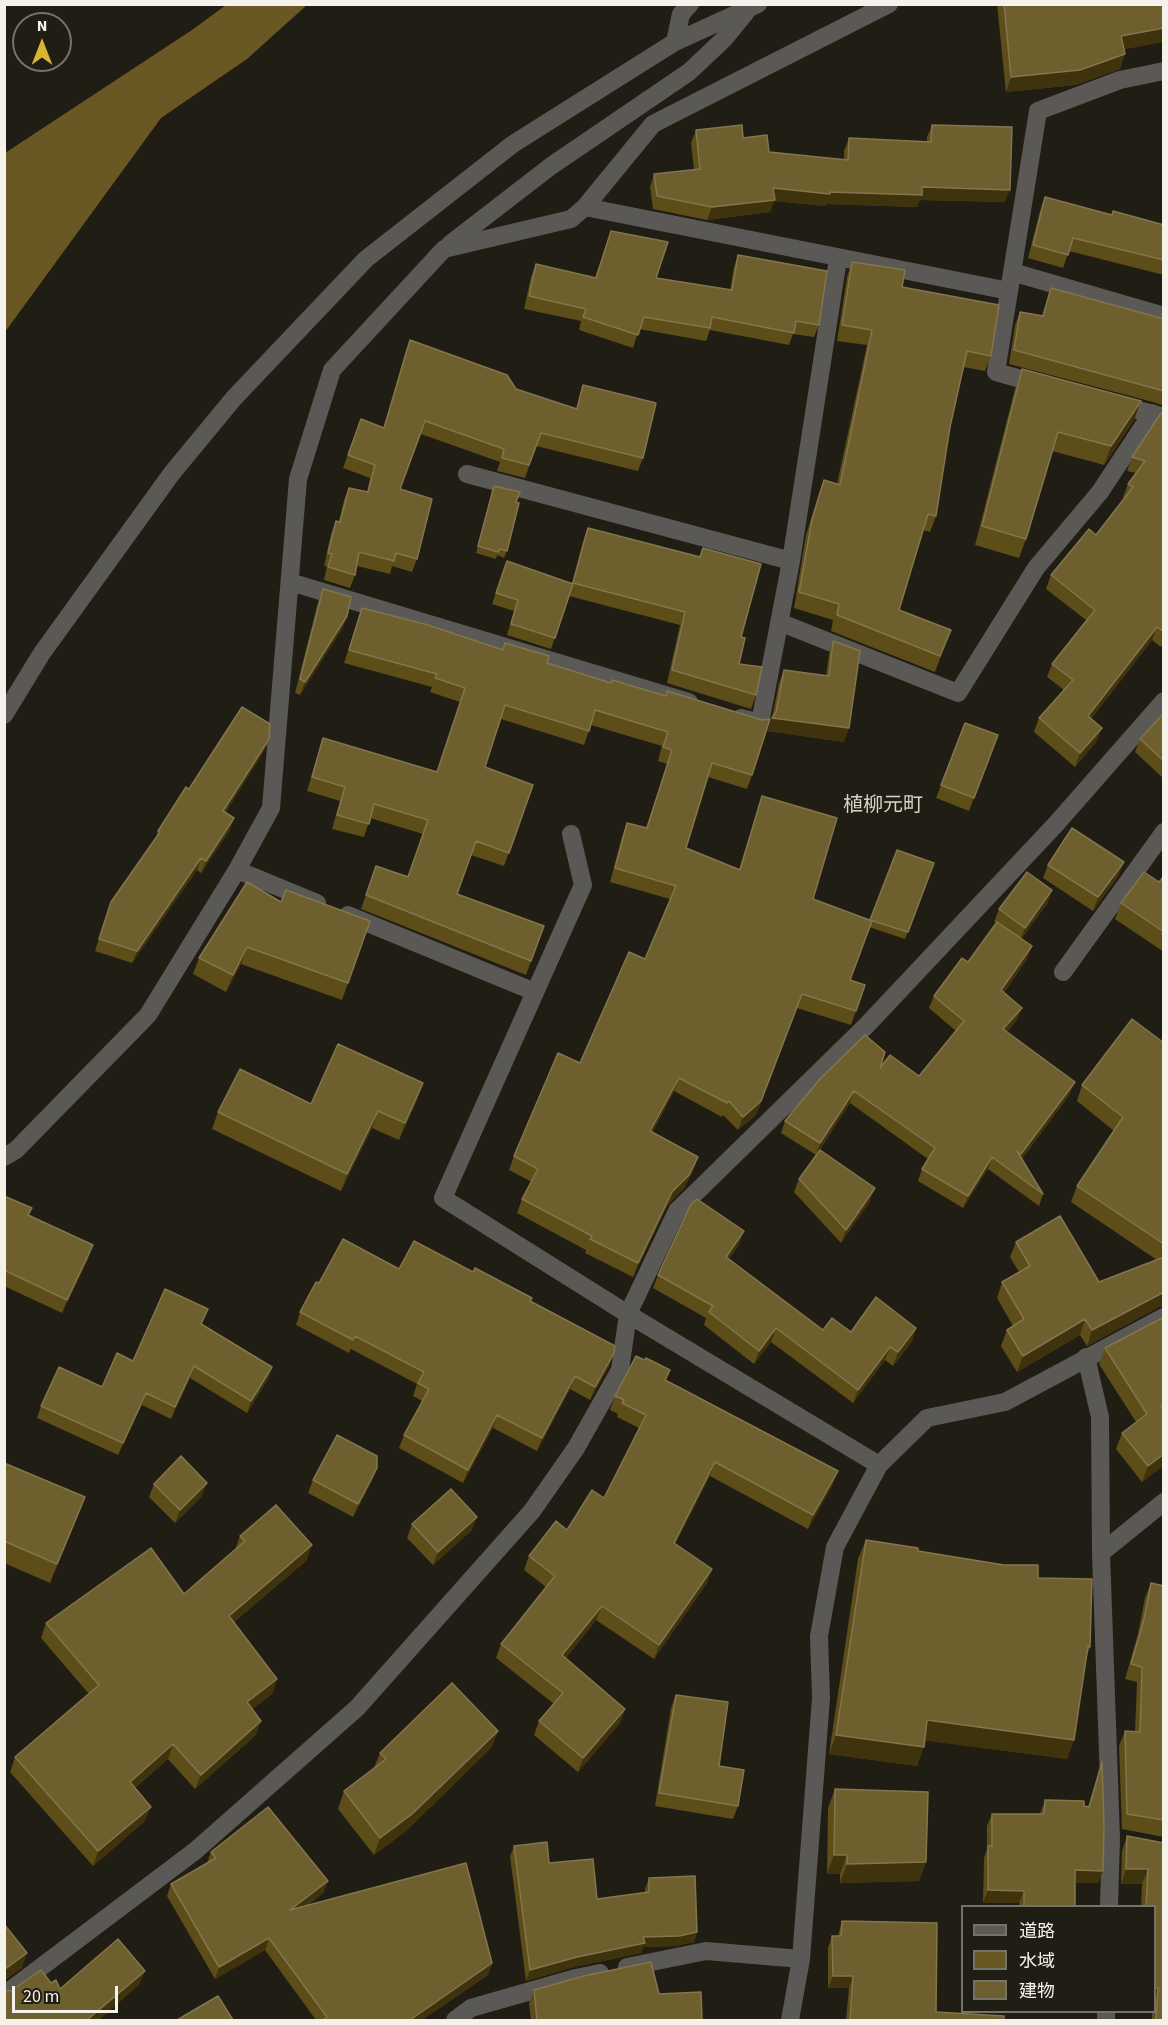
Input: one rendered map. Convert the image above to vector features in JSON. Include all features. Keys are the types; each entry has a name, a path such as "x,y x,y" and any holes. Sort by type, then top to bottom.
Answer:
{"street":[{"path":"675,42 681,14 690,4"},
{"path":"653,124 889,4"},
{"path":"4,715 42,653 172,473 234,398 366,259 513,144 675,42 753,7"},
{"path":"4,1157 16,1150 148,1015 237,870 271,808 298,479 332,370 444,249 552,166 689,72 753,7"},
{"path":"1063,390 996,372 1038,111 1120,80 1164,71"},
{"path":"444,249 570,219 585,207 653,124 689,72"},
{"path":"585,207 838,259 1009,291"},
{"path":"725,713 760,723 791,561 838,259"},
{"path":"1012,272 1164,316"},
{"path":"779,622 958,693 1036,568 1100,492 1158,415 1096,399"},
{"path":"467,474 791,561"},
{"path":"290,582 702,706"},
{"path":"4,1995 195,1851 357,1708 532,1511 576,1448 620,1370 628,1314 677,1211 866,1026 1056,824 1164,701"},
{"path":"1063,972 1164,832"},
{"path":"570,834 583,885 443,1198 628,1314 879,1465"},
{"path":"237,870 536,992"},
{"path":"790,2020 801,1959 821,1698 819,1636 835,1547 879,1465 927,1418 1005,1402 1164,1317"},
{"path":"1086,1357 1100,1417 1101,1553 1111,1838 1109,1905"},
{"path":"1101,1553 1164,1502"},
{"path":"1111,1838 1132,1842"},
{"path":"455,2020 471,2008 576,1978 706,1951 801,1959"}],"water":[{"path":"226,5 307,5 247,59 161,118 5,332 5,153 192,30"}],"building":[{"path":"1004,4 1164,4 1164,28 1121,36 1125,54 1080,70 1011,77"},
{"path":"742,125 743,138 767,135 769,152 848,160 849,138 931,142 932,125 1012,127 1010,190 922,187 922,195 830,192 830,194 773,188 775,200 712,207 657,196 654,174 700,169 696,130"},
{"path":"1045,197 1112,215 1113,211 1164,225 1164,260 1073,238 1068,255 1033,245"},
{"path":"611,231 668,242 656,278 732,290 738,255 827,271 819,325 796,321 794,333 712,317 710,328 644,317 638,335 583,317 586,309 529,296 536,264 596,278"},
{"path":"852,262 905,270 902,287 999,305 991,356 967,351 950,427 936,516 928,514 899,610 951,630 940,656 837,615 839,604 799,592 812,520 824,480 840,485 872,330 842,325"},
{"path":"1051,288 1164,319 1164,391 1014,350 1020,312 1043,316"},
{"path":"410,340 507,375 516,389 577,409 583,385 656,403 643,458 541,433 529,465 502,458 504,449 425,421 400,489 432,499 417,559 396,553 394,561 359,552 355,575 328,567 332,554 328,553 336,521 340,522 349,488 368,492 375,465 348,455 361,419 384,428"},
{"path":"1022,369 1141,401 1111,446 1058,432 1026,539 982,526"},
{"path":"1161,413 1164,414 1164,632 1157,627 1088,716 1102,728 1080,753 1039,718 1073,680 1052,664 1095,610 1051,575 1089,529 1096,535 1133,487 1128,484 1145,461 1132,457"},
{"path":"494,486 520,492 507,551 500,549 498,552 478,546"},
{"path":"588,528 700,557 703,548 761,564 741,637 745,638 739,664 762,667 756,695 672,670 685,612 573,583"},
{"path":"507,561 573,584 555,638 511,624 518,600 496,593"},
{"path":"323,589 351,597 347,616 305,682 300,679"},
{"path":"362,608 428,625 503,650 505,643 549,656 547,663 611,683 612,680 666,696 667,691 762,720 770,719 752,775 712,763 686,848 740,870 762,796 837,818 813,899 872,921 850,980 865,985 856,1011 802,994 761,1101 743,1117 729,1101 727,1103 679,1078 650,1131 698,1157 689,1175 672,1192 638,1263 590,1239 592,1236 522,1199 538,1169 514,1156 558,1053 580,1063 629,952 645,959 676,886 615,868 627,823 647,828 672,750 663,747 668,732 595,710 589,731 505,705 485,767 533,785 509,853 476,841 457,894 544,926 531,961 366,895 376,866 408,877 428,820 374,804 369,824 337,815 345,787 312,777 323,738 437,772 465,688 435,678 437,674 349,650"},
{"path":"833,641 860,651 849,728 772,718 776,712 784,670 829,676"},
{"path":"242,707 270,724 269,739 223,811 234,818 206,861 201,858 137,951 99,939 111,902 160,832 158,831 186,787 189,789"},
{"path":"1164,713 1164,761 1140,739"},
{"path":"965,723 998,735 974,798 941,785"},
{"path":"1072,828 1124,862 1098,897 1048,865"},
{"path":"897,850 934,863 908,932 870,920"},
{"path":"1027,872 1052,890 1025,928 999,909"},
{"path":"1144,872 1159,882 1164,876 1164,932 1121,903"},
{"path":"247,882 281,902 286,890 370,921 348,983 247,947 233,975 199,958"},
{"path":"997,922 1032,946 1001,990 1022,1008 1003,1029 1075,1082 1021,1154 1017,1151 1043,1194 992,1157 968,1196 922,1169 935,1148 854,1091 820,1143 785,1121 820,1079 865,1035 885,1052 880,1068 890,1055 919,1076 964,1021 934,996 962,958 968,962"},
{"path":"1132,1019 1164,1043 1164,1244 1077,1186 1123,1117 1082,1085"},
{"path":"338,1044 423,1083 405,1123 378,1111 347,1174 218,1112 240,1069 311,1104"},
{"path":"820,1150 875,1188 846,1230 799,1179"},
{"path":"4,1196 32,1208 28,1215 93,1245 67,1300 4,1270"},
{"path":"697,1199 744,1231 726,1257 823,1330 832,1318 851,1332 876,1297 916,1328 898,1352 890,1347 858,1390 776,1328 759,1351 709,1312 713,1306 658,1275 691,1204"},
{"path":"1060,1216 1099,1282 1164,1257 1164,1292 1092,1330 1085,1319 1023,1356 1007,1330 1024,1319 1002,1282 1030,1266 1016,1242"},
{"path":"343,1239 399,1269 414,1241 473,1272 475,1268 532,1298 530,1301 615,1346 614,1353 595,1387 575,1376 542,1438 497,1415 468,1470 404,1435 429,1389 418,1383 424,1372 355,1336 353,1340 300,1312"},
{"path":"165,1289 208,1309 201,1324 272,1367 251,1401 194,1366 175,1407 146,1393 123,1443 41,1406 59,1367 102,1387 117,1353 133,1361"},
{"path":"1164,1317 1164,1402 1160,1405 1164,1410 1164,1454 1148,1466 1122,1433 1147,1414 1105,1348"},
{"path":"636,1356 644,1360 646,1358 670,1370 665,1380 838,1471 813,1515 715,1462 674,1543 712,1569 659,1645 602,1606 562,1655 625,1709 583,1758 539,1721 563,1693 501,1644 555,1576 529,1556 556,1521 567,1530 592,1490 604,1498 646,1415 622,1403 624,1400 615,1396"},
{"path":"337,1435 377,1456 377,1468 358,1504 313,1480"},
{"path":"181,1456 207,1483 180,1510 154,1484"},
{"path":"4,1463 85,1497 57,1564 4,1541"},
{"path":"451,1489 477,1517 438,1552 412,1524"},
{"path":"276,1505 312,1545 229,1616 277,1679 247,1702 261,1721 201,1775 173,1744 130,1782 151,1807 98,1851 15,1757 99,1685 46,1623 151,1548 184,1594 245,1541 240,1536"},
{"path":"866,1540 1004,1565 1038,1565 1038,1578 1092,1579 1090,1647 1088,1646 1074,1740 927,1720 924,1747 836,1735"},
{"path":"1151,1583 1164,1586 1164,1820 1127,1814 1125,1731 1140,1732 1142,1667 1131,1664 1144,1619"},
{"path":"452,1683 498,1731 412,1814 380,1838 344,1791 386,1759 380,1753"},
{"path":"676,1695 728,1702 719,1766 744,1770 738,1806 659,1793"},
{"path":"1102,1762 1103,1871 1075,1870 1075,1905 1024,1905 1024,1891 988,1890 988,1846 992,1846 992,1814 1044,1814 1045,1800 1084,1801 1084,1806 1089,1807"},
{"path":"835,1789 928,1792 926,1862 847,1864 847,1855 834,1855"},
{"path":"268,1807 328,1881 290,1910 466,1863 492,1963 410,2020 323,2020 327,2017 269,1938 219,1967 171,1884 216,1858 211,1852"},
{"path":"1127,1836 1164,1843 1164,2020 1156,2020 1158,1988 1156,1988 1156,1905 1146,1905 1148,1869 1126,1869"},
{"path":"547,1842 549,1863 593,1859 597,1899 649,1892 649,1878 695,1876 697,1932 679,1936 643,1937 645,1943 577,1957 530,1970 514,1846"},
{"path":"842,1921 937,1923 936,2012 1004,2016 1004,2020 850,2020 853,1976 833,1976 832,1936 841,1936"},
{"path":"4,1924 27,1953 4,1970"},
{"path":"118,1939 145,1971 87,2020 4,2020 4,1990 11,1991 41,1970 51,1983 56,1980 60,1989"},
{"path":"651,1962 659,1994 701,1992 702,2020 537,2020 534,1990 584,1976"},
{"path":"218,1996 233,2020 177,2020"}],"district":[{"name":"植柳元町","path":"883,807"}]}
